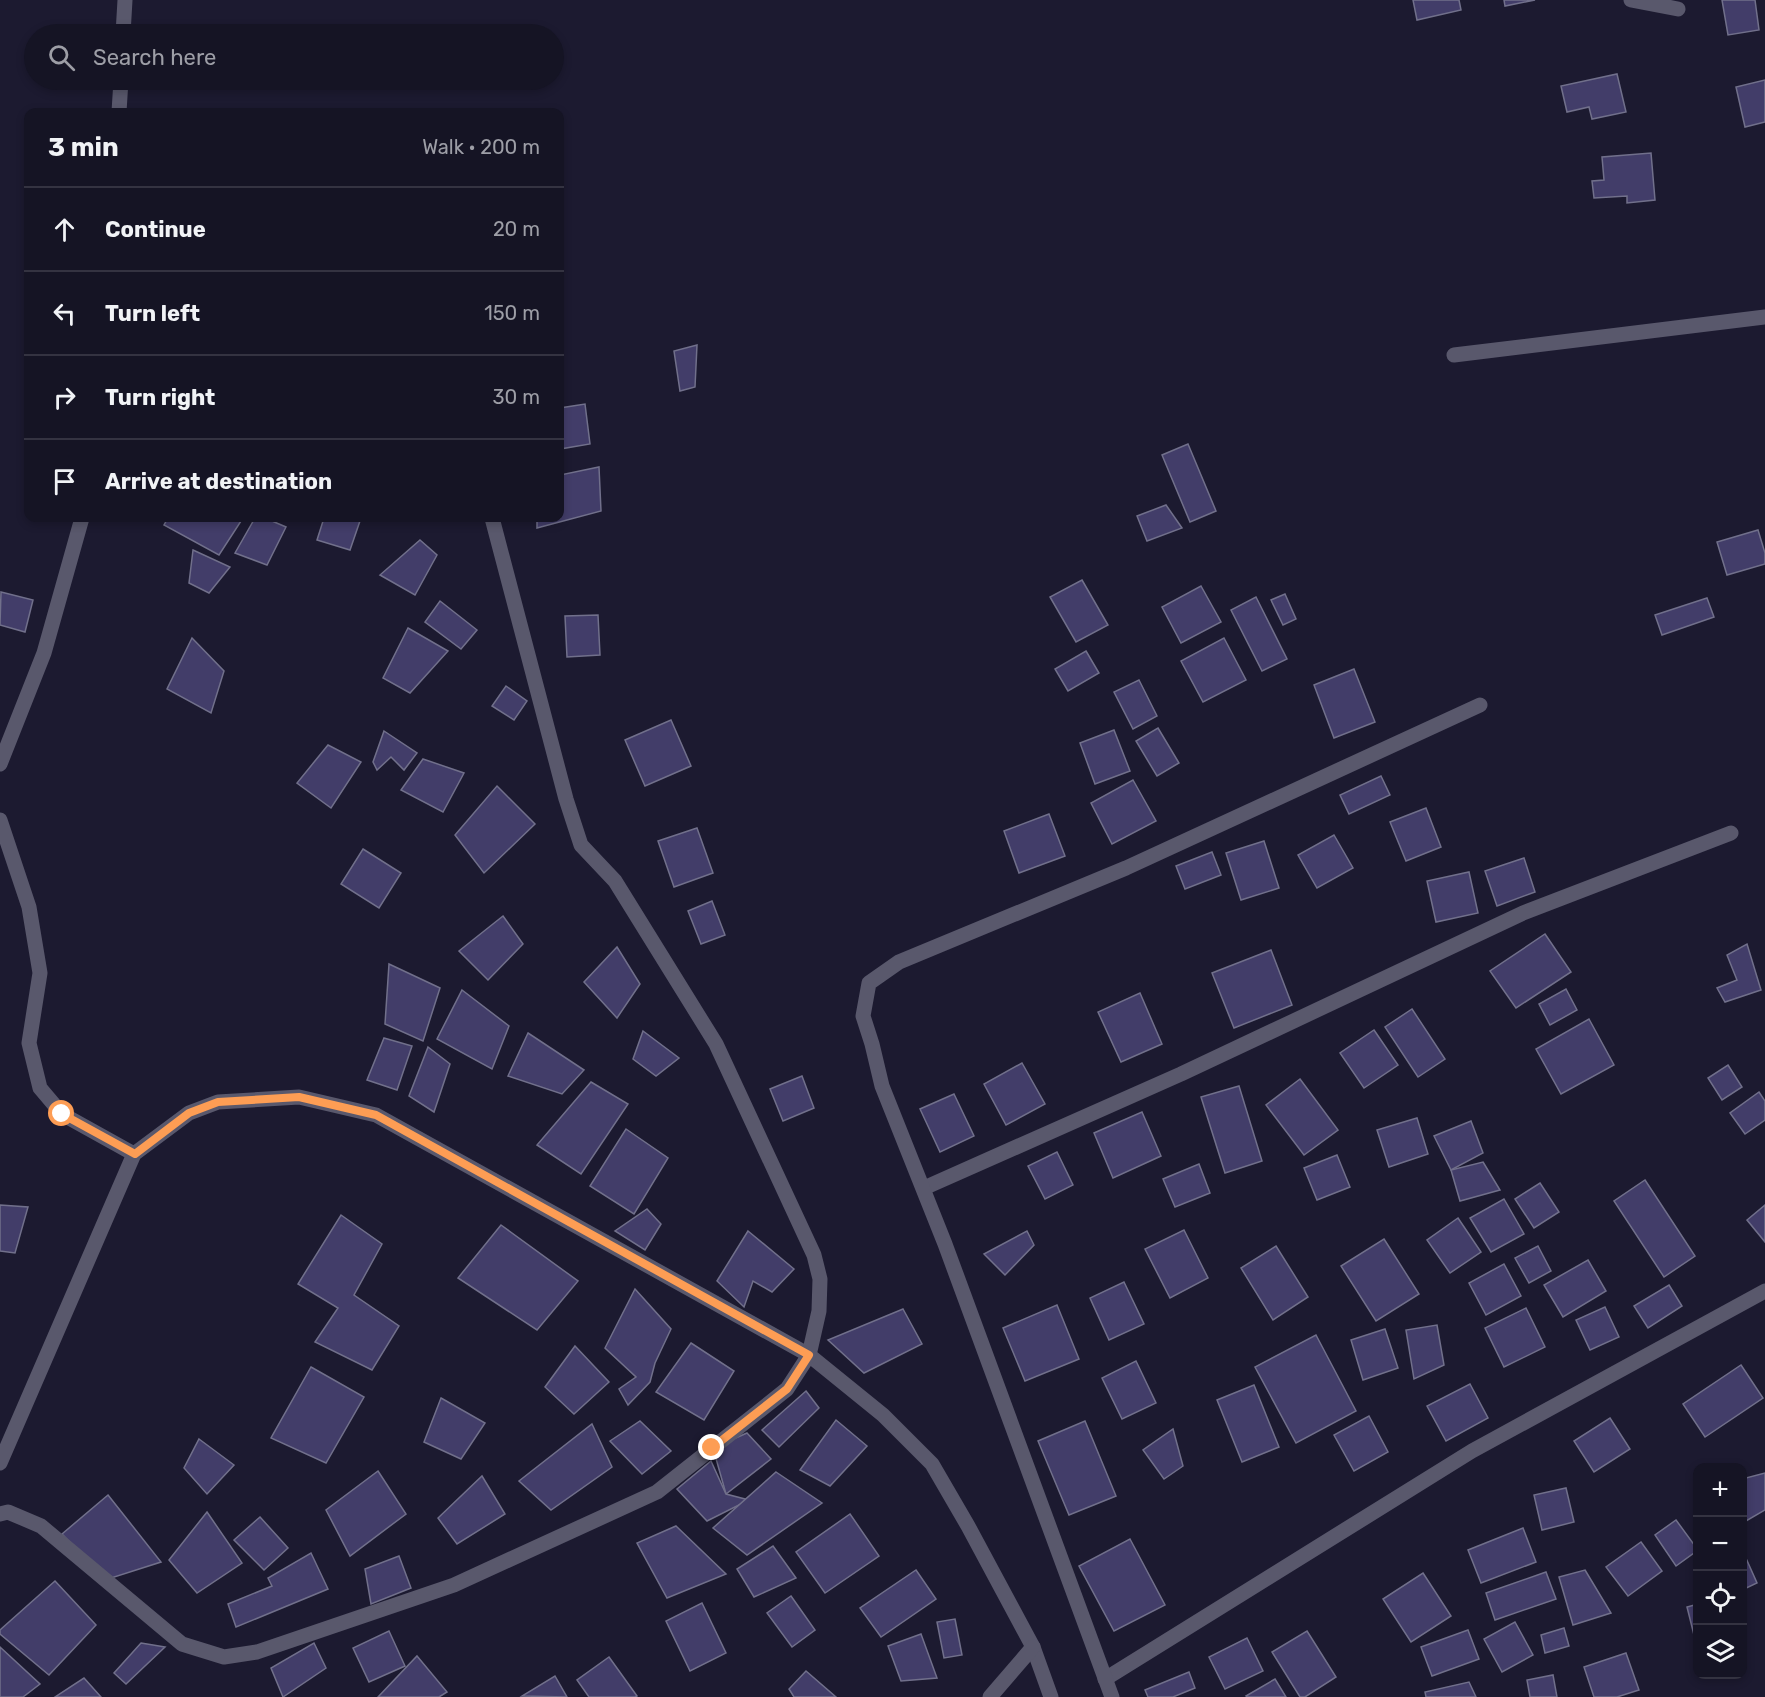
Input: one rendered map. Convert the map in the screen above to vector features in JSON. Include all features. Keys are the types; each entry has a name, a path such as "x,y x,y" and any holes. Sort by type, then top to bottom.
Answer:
{"street":[{"path":"124,24 125,0"},
{"path":"1631,0 1678,9"},
{"path":"119,108 120,90"},
{"path":"1454,355 1765,316"},
{"path":"0,764 44,653 81,522"},
{"path":"0,1514 8,1512 41,1526 182,1644 224,1657 257,1652 454,1585 657,1492 787,1389 809,1355 819,1311 820,1279 814,1255 716,1044 615,882 581,845 566,800 493,522"},
{"path":"1112,1697 924,1188 882,1086 863,1016 869,983 899,963 1126,868 1480,705"},
{"path":"0,820 29,907 40,973 29,1043 40,1088 62,1114 135,1154"},
{"path":"924,1188 1181,1074 1523,913 1731,833"},
{"path":"0,1462 135,1154 189,1113 218,1102 299,1097 376,1115 809,1355 883,1415 932,1464 969,1526 1033,1647 1051,1697"},
{"path":"1105,1678 1472,1451 1764,1294"},
{"path":"990,1697 1033,1647"}],"building":[{"path":"1413,0 1459,0 1461,10 1417,20"},
{"path":"1504,0 1535,0 1505,6"},
{"path":"1722,0 1755,0 1759,30 1728,35"},
{"path":"1617,74 1626,112 1592,119 1589,107 1567,112 1561,86"},
{"path":"1765,80 1765,122 1745,127 1736,87"},
{"path":"1651,153 1655,200 1627,203 1627,196 1594,198 1592,181 1604,180 1602,157"},
{"path":"697,345 695,387 680,391 674,351"},
{"path":"585,404 590,444 564,448 564,407"},
{"path":"1188,444 1216,511 1190,522 1162,455"},
{"path":"599,467 601,511 564,521 564,474"},
{"path":"1166,505 1182,528 1147,541 1137,516"},
{"path":"166,522 240,522 219,555 164,525"},
{"path":"253,522 274,522 286,527 267,565 235,553"},
{"path":"323,522 360,522 350,550 317,540"},
{"path":"537,522 560,522 537,528"},
{"path":"1758,530 1765,553 1765,564 1727,575 1717,542"},
{"path":"420,540 437,555 415,595 380,575"},
{"path":"193,550 230,567 209,593 189,583"},
{"path":"1082,580 1108,625 1076,642 1050,597"},
{"path":"1201,586 1221,622 1181,643 1162,607"},
{"path":"1,592 33,600 25,632 0,625"},
{"path":"1285,594 1296,619 1283,625 1271,600"},
{"path":"1256,597 1287,659 1262,671 1231,610"},
{"path":"1707,598 1714,617 1662,635 1655,615"},
{"path":"440,601 477,630 461,649 425,622"},
{"path":"598,615 600,655 567,657 565,616"},
{"path":"408,628 448,651 410,693 383,678"},
{"path":"192,638 224,671 211,713 167,689"},
{"path":"1224,638 1246,680 1203,702 1181,661"},
{"path":"1086,651 1099,673 1068,691 1055,669"},
{"path":"1354,669 1375,722 1334,738 1314,685"},
{"path":"1139,680 1157,716 1133,729 1114,692"},
{"path":"506,686 527,701 514,720 492,706"},
{"path":"671,720 691,766 645,786 625,740"},
{"path":"1158,728 1179,763 1157,776 1136,741"},
{"path":"1114,730 1130,771 1095,784 1080,743"},
{"path":"384,731 417,753 404,770 391,757 377,770 373,762"},
{"path":"328,745 361,762 331,808 297,783"},
{"path":"423,759 464,773 443,812 401,790"},
{"path":"1381,776 1390,795 1349,814 1340,795"},
{"path":"1133,780 1156,821 1112,844 1091,803"},
{"path":"497,786 535,824 484,873 455,835"},
{"path":"1426,808 1441,847 1406,861 1390,822"},
{"path":"1049,814 1065,856 1019,873 1004,831"},
{"path":"697,828 713,873 674,887 658,841"},
{"path":"1334,835 1353,868 1317,888 1298,855"},
{"path":"1264,841 1279,888 1241,900 1226,853"},
{"path":"363,849 401,873 379,908 341,884"},
{"path":"1212,852 1221,875 1185,889 1176,866"},
{"path":"1524,858 1535,892 1497,906 1485,871"},
{"path":"1469,872 1478,913 1436,922 1427,881"},
{"path":"712,901 725,935 701,944 688,911"},
{"path":"503,916 523,944 488,980 459,951"},
{"path":"1545,934 1571,972 1516,1008 1490,971"},
{"path":"1747,944 1761,990 1725,1002 1717,988 1737,980 1727,955"},
{"path":"617,947 640,984 617,1018 584,982"},
{"path":"1271,950 1292,1005 1234,1028 1212,973"},
{"path":"389,964 440,988 423,1041 385,1024"},
{"path":"1566,989 1577,1010 1550,1025 1539,1004"},
{"path":"462,990 509,1026 492,1069 437,1039"},
{"path":"1140,993 1162,1044 1121,1062 1098,1012"},
{"path":"1412,1009 1445,1059 1418,1077 1385,1027"},
{"path":"1589,1019 1614,1065 1561,1094 1536,1049"},
{"path":"1374,1030 1398,1065 1364,1088 1340,1053"},
{"path":"643,1031 679,1058 656,1076 633,1059"},
{"path":"528,1033 584,1070 562,1094 508,1076"},
{"path":"384,1038 412,1046 397,1090 367,1080"},
{"path":"428,1047 450,1064 434,1112 409,1096"},
{"path":"1022,1063 1045,1104 1006,1125 984,1084"},
{"path":"1728,1065 1742,1087 1722,1100 1708,1078"},
{"path":"802,1076 814,1108 783,1121 770,1089"},
{"path":"1300,1079 1338,1130 1304,1155 1266,1105"},
{"path":"591,1082 628,1104 581,1174 537,1145"},
{"path":"1239,1086 1262,1161 1225,1173 1201,1097"},
{"path":"1759,1092 1765,1101 1765,1120 1745,1134 1730,1113"},
{"path":"954,1094 974,1136 940,1152 920,1109"},
{"path":"1142,1112 1161,1156 1113,1178 1094,1133"},
{"path":"1417,1118 1428,1154 1389,1167 1377,1130"},
{"path":"1471,1121 1483,1153 1451,1170 1434,1136"},
{"path":"626,1129 668,1158 634,1214 590,1186"},
{"path":"1057,1152 1073,1185 1045,1199 1028,1166"},
{"path":"1337,1155 1350,1187 1317,1200 1304,1168"},
{"path":"1483,1162 1500,1190 1460,1201 1451,1170"},
{"path":"1199,1164 1210,1193 1175,1207 1163,1179"},
{"path":"1645,1180 1695,1256 1664,1277 1614,1201"},
{"path":"1540,1183 1559,1212 1534,1228 1515,1199"},
{"path":"1504,1199 1524,1234 1491,1252 1470,1218"},
{"path":"0,1205 28,1207 15,1253 0,1251"},
{"path":"1765,1205 1765,1242 1747,1220"},
{"path":"647,1209 661,1224 645,1250 615,1231"},
{"path":"341,1215 382,1244 354,1295 399,1326 372,1370 315,1342 338,1308 298,1284"},
{"path":"1458,1218 1481,1252 1450,1273 1427,1240"},
{"path":"501,1225 578,1281 537,1330 458,1278"},
{"path":"1184,1230 1208,1278 1170,1298 1145,1249"},
{"path":"748,1231 794,1269 772,1292 753,1281 744,1307 717,1281"},
{"path":"1027,1231 1034,1245 1005,1275 984,1254"},
{"path":"1384,1239 1419,1294 1376,1321 1341,1266"},
{"path":"1276,1246 1308,1297 1273,1320 1241,1268"},
{"path":"1538,1246 1551,1271 1529,1283 1515,1258"},
{"path":"1588,1260 1606,1291 1563,1317 1544,1285"},
{"path":"1504,1264 1521,1296 1486,1315 1469,1283"},
{"path":"1124,1282 1144,1324 1109,1340 1090,1298"},
{"path":"1669,1285 1682,1306 1648,1328 1634,1306"},
{"path":"635,1289 671,1329 655,1363 650,1382 628,1405 619,1389 636,1377 605,1348"},
{"path":"1057,1305 1079,1359 1025,1381 1003,1328"},
{"path":"1605,1307 1619,1337 1590,1350 1576,1320"},
{"path":"1526,1308 1545,1347 1504,1367 1485,1328"},
{"path":"903,1309 922,1344 864,1373 828,1340"},
{"path":"1437,1325 1444,1365 1414,1379 1406,1330"},
{"path":"1385,1329 1398,1368 1363,1380 1351,1340"},
{"path":"1316,1335 1356,1411 1296,1443 1255,1367"},
{"path":"691,1343 734,1371 704,1420 656,1392"},
{"path":"575,1346 609,1382 574,1414 545,1387"},
{"path":"1136,1361 1156,1403 1122,1419 1102,1378"},
{"path":"1741,1365 1763,1398 1705,1437 1683,1404"},
{"path":"311,1367 364,1397 326,1463 271,1438"},
{"path":"1470,1384 1488,1418 1446,1441 1427,1406"},
{"path":"1254,1385 1279,1447 1242,1462 1217,1400"},
{"path":"806,1391 819,1408 779,1447 762,1430"},
{"path":"441,1398 485,1423 461,1459 424,1442"},
{"path":"1369,1416 1388,1452 1354,1471 1334,1435"},
{"path":"1610,1418 1630,1449 1594,1472 1574,1441"},
{"path":"836,1420 867,1446 830,1486 800,1470"},
{"path":"640,1421 671,1451 642,1474 610,1441"},
{"path":"1085,1421 1116,1496 1069,1515 1038,1441"},
{"path":"592,1424 612,1467 551,1510 519,1481"},
{"path":"1173,1429 1183,1466 1164,1479 1143,1450"},
{"path":"747,1433 771,1459 726,1494 713,1448"},
{"path":"199,1439 234,1465 207,1494 184,1468"},
{"path":"711,1461 726,1494 749,1500 707,1521 677,1489"},
{"path":"378,1471 406,1514 350,1556 326,1510"},
{"path":"776,1472 822,1503 747,1555 713,1528"},
{"path":"1765,1473 1765,1510 1747,1520 1747,1517 1747,1478"},
{"path":"482,1476 505,1514 457,1544 438,1518"},
{"path":"1566,1488 1574,1522 1542,1530 1534,1495"},
{"path":"108,1495 161,1562 105,1580 62,1534"},
{"path":"207,1512 242,1563 197,1593 169,1560"},
{"path":"850,1514 879,1556 825,1593 796,1552"},
{"path":"260,1517 288,1548 264,1570 234,1540"},
{"path":"1676,1520 1693,1543 1693,1554 1676,1566 1655,1535"},
{"path":"676,1526 726,1574 667,1598 637,1543"},
{"path":"1523,1528 1536,1562 1481,1583 1468,1550"},
{"path":"1130,1539 1165,1605 1114,1631 1079,1566"},
{"path":"1641,1542 1662,1571 1628,1596 1606,1567"},
{"path":"773,1546 796,1578 754,1597 737,1569"},
{"path":"311,1553 328,1589 236,1627 228,1604 272,1586 268,1578"},
{"path":"399,1556 411,1588 371,1604 365,1569"},
{"path":"1747,1560 1757,1583 1747,1588"},
{"path":"916,1570 936,1599 881,1637 860,1608"},
{"path":"1585,1570 1611,1613 1573,1625 1559,1577"},
{"path":"1546,1572 1556,1599 1495,1620 1486,1593"},
{"path":"1423,1573 1451,1616 1411,1642 1383,1599"},
{"path":"55,1581 96,1625 49,1675 0,1634 0,1630"},
{"path":"791,1596 815,1630 792,1647 767,1613"},
{"path":"702,1603 726,1653 690,1671 666,1621"},
{"path":"1693,1605 1693,1631 1687,1607"},
{"path":"955,1619 962,1655 944,1658 937,1622"},
{"path":"1515,1622 1533,1655 1502,1672 1484,1639"},
{"path":"1564,1628 1569,1646 1545,1653 1541,1635"},
{"path":"1468,1630 1479,1659 1432,1676 1421,1647"},
{"path":"389,1631 405,1666 369,1682 353,1648"},
{"path":"1307,1631 1336,1677 1305,1697 1300,1697 1272,1652"},
{"path":"921,1634 937,1678 901,1681 888,1646"},
{"path":"1247,1638 1263,1671 1225,1689 1209,1657"},
{"path":"141,1643 165,1647 126,1684 114,1673"},
{"path":"314,1643 326,1668 283,1697 271,1668"},
{"path":"0,1647 40,1684 23,1697 0,1697"},
{"path":"1626,1653 1639,1690 1617,1697 1594,1697 1584,1667"},
{"path":"417,1656 447,1692 439,1697 378,1697"},
{"path":"609,1657 637,1696 589,1697 577,1680"},
{"path":"806,1671 836,1697 794,1697 789,1689"},
{"path":"1189,1672 1195,1688 1173,1697 1148,1697 1145,1690"},
{"path":"1553,1675 1557,1697 1530,1697 1527,1680"},
{"path":"555,1676 567,1697 522,1696"},
{"path":"84,1678 101,1697 55,1697"},
{"path":"1275,1679 1286,1697 1246,1696"},
{"path":"1469,1682 1476,1697 1426,1697 1425,1692"}],"route":[{"path":"62,1114 135,1154 189,1113 218,1102 299,1097 376,1115 809,1355 787,1389 712,1448"}]}
